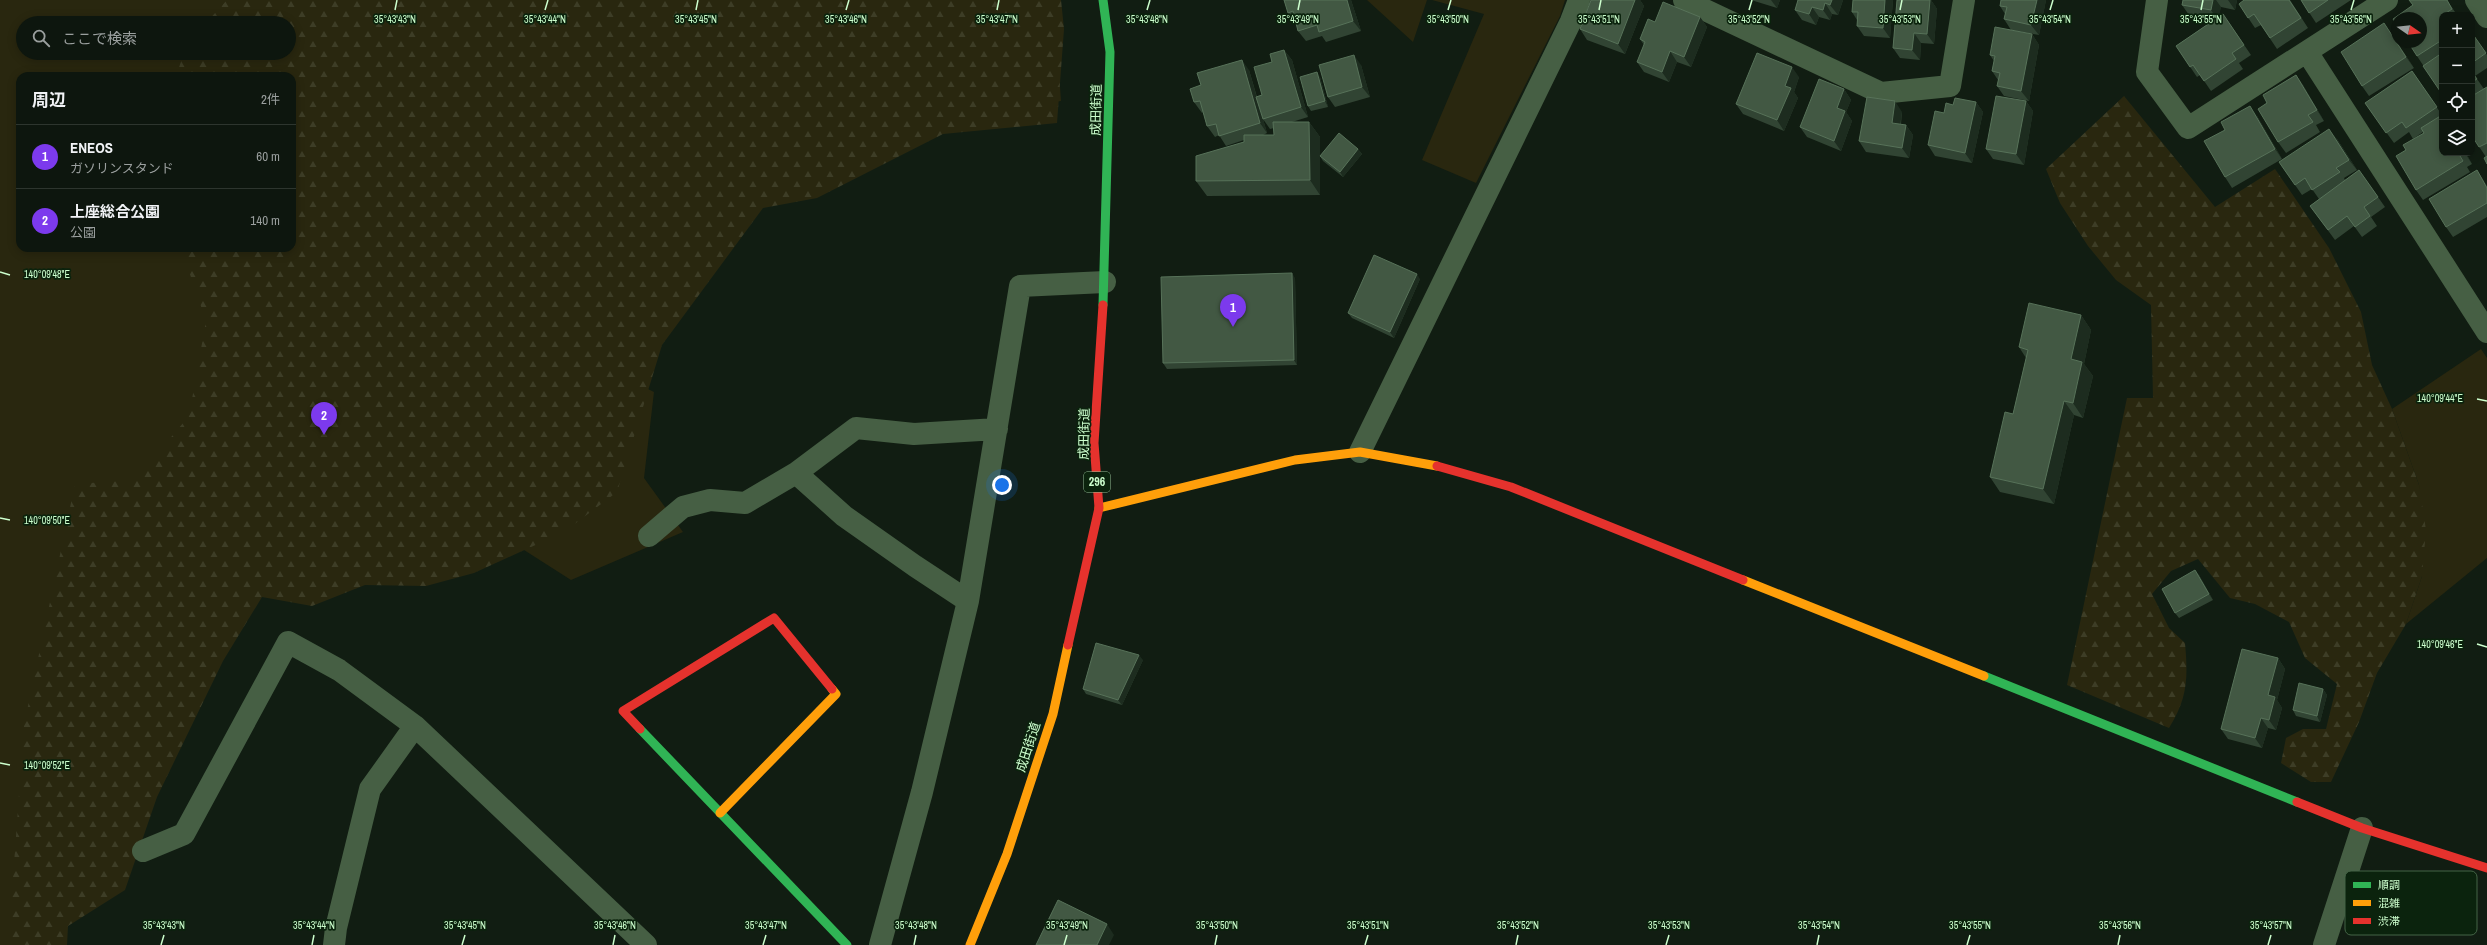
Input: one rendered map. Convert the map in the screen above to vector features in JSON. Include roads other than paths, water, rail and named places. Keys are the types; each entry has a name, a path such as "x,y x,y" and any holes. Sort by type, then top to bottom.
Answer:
{"main road":[{"name":"成田街道","path":"970,945 1007,854 1053,714 1099,508 1094,443 1105,282 1110,52 1103,0"},
{"path":"1099,508 1295,460 1360,452 1440,467 1511,487 2362,828 2487,868"},
{"path":"720,813 836,694 774,618 623,711 720,813 847,945"}],"street":[{"path":"1360,452 1568,28 1578,0"},
{"path":"1697,3 1881,93 1950,86 1964,0"},
{"path":"2157,0 2147,72 2188,128 2387,0"},
{"path":"2476,0 2487,17"},
{"path":"2307,52 2487,332"},
{"path":"880,945 922,792 968,600 1020,286 1105,282"},
{"path":"649,536 683,507 710,500 745,503 796,473 856,428 914,434 997,429"},
{"path":"796,473 844,516 915,566 968,600"},
{"path":"142,851 184,834 288,642 339,670 416,726 646,945"},
{"path":"334,945 336,928 370,789 416,726"},
{"path":"2348,871 2362,828"},
{"path":"2324,945 2345,880"}],"place":[{"name":"ENEOS","path":"1233,327"},
{"name":"上座総合公園","path":"324,435"}]}
